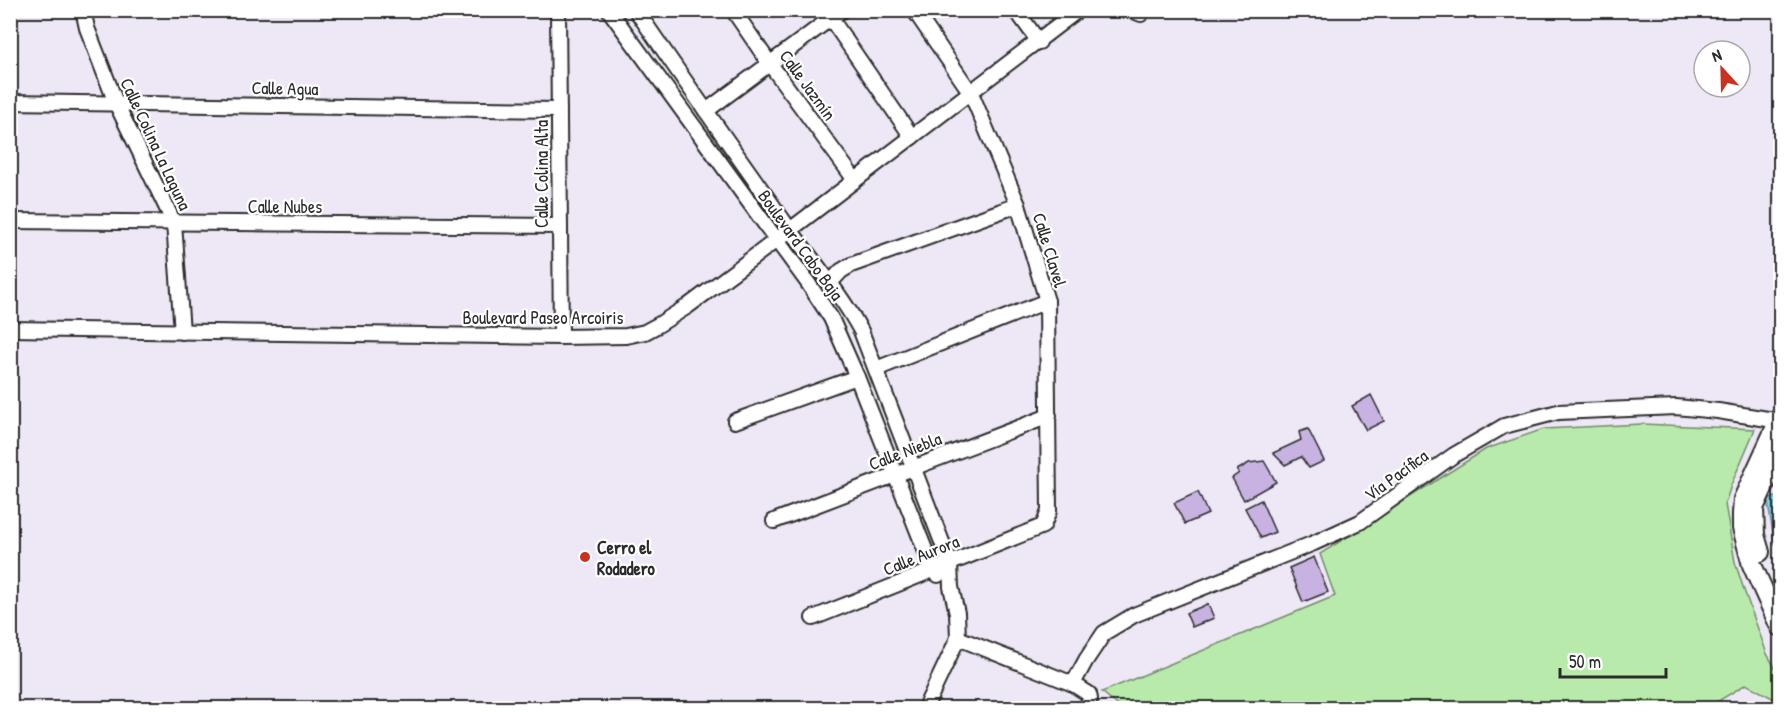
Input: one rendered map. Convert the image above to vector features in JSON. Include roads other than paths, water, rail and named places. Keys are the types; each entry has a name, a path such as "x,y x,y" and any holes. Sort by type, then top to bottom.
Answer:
{"street":[{"name":"Calle Colina La Laguna","path":"82,10 116,103 174,223 182,332"},
{"name":"Calle Colina Alta","path":"558,10 561,337"},
{"name":"Boulevard Cabo Baja","path":"609,10 808,283 831,318 857,377 933,570 951,587"},
{"name":"Boulevard Cabo Baja","path":"636,10 790,230 845,302 876,369 950,563 958,638 925,708"},
{"name":"Calle Jazmín","path":"733,10 855,180"},
{"path":"705,111 770,64 827,15 842,10"},
{"name":"Calle Clavel","path":"914,10 971,93 1018,205 1047,301 1049,511 1043,526"},
{"path":"1016,10 1039,42"},
{"name":"Boulevard Paseo Arcoiris","path":"10,329 561,337 626,336 645,332 688,306 1039,42 1078,10"},
{"path":"827,15 912,137"},
{"path":"678,107 695,97"},
{"name":"Calle Agua","path":"10,102 559,110"},
{"path":"830,283 840,271 851,265 1018,205"},
{"name":"Calle Nubes","path":"10,221 560,226"},
{"path":"876,369 1047,301"},
{"path":"735,421 857,377"},
{"name":"Vía Pacífica","path":"1073,684 1104,633 1134,615 1360,522 1454,455 1504,426 1558,412 1664,407 1718,411 1780,420"},
{"name":"Calle Niebla","path":"774,521 1049,416"},
{"path":"1780,420 1743,499 1742,514 1742,528 1752,565 1780,627"},
{"path":"1780,452 1754,508 1755,536 1763,561 1780,597"},
{"name":"Calle Aurora","path":"813,618 1043,526"},
{"path":"958,638 1073,684 1089,694 1090,699 1086,708"}],"water":[{"path":"1780,496 1780,543 1775,544 1767,499"}],"place":[{"name":"Cerro el Rodadero","path":"585,557"}]}
